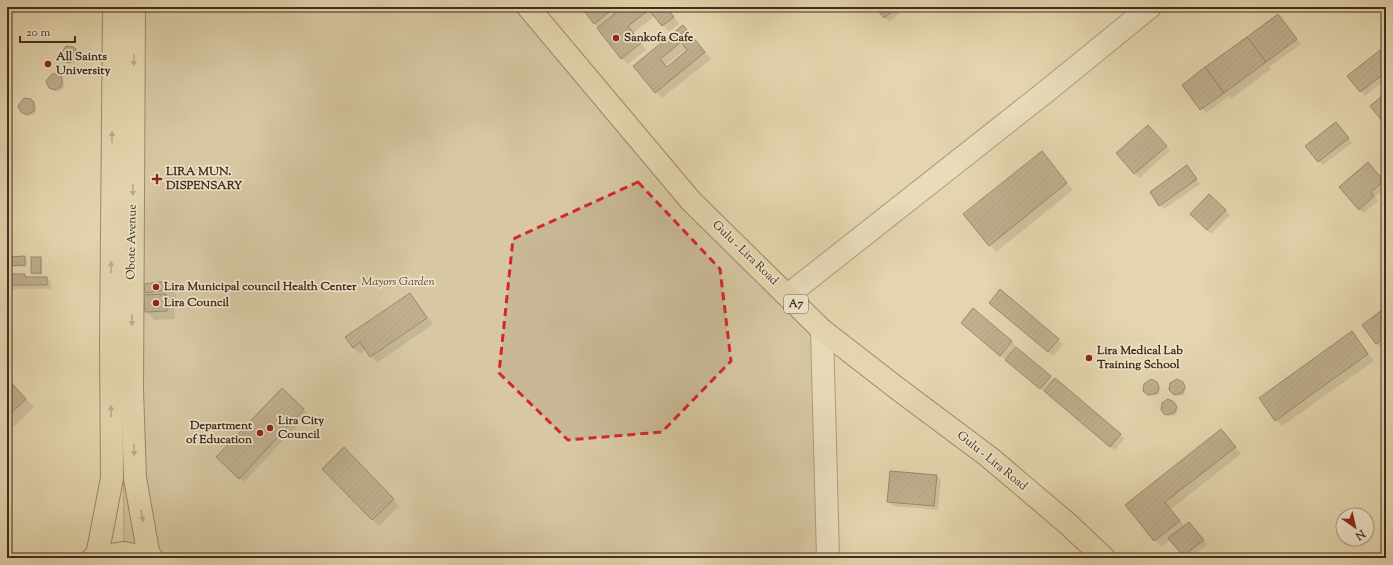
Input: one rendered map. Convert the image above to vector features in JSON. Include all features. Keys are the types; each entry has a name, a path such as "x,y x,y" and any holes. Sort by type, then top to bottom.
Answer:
{"main road":[{"name":"Obote Avenue","path":"95,557 112,478 111,329 114,7"},
{"name":"Obote Avenue","path":"134,7 132,390 135,478 151,557"},
{"name":"Gulu - Lira Road","path":"528,7 691,201 822,330 988,457 1068,524 1104,558"},
{"path":"95,557 123,553 151,557"}],"street":[{"path":"788,296 1048,90 1150,7"},
{"path":"822,330 828,558"}],"highlighted area":[{"path":"638,182 720,269 731,361 662,432 568,440 499,373 513,239"}],"green space":[{"name":"Mayors Garden","path":"121,7 527,7 812,316 822,558 135,558 124,553"}],"building":[{"path":"581,7 616,7 594,24"},
{"path":"623,7 666,7 674,17 662,26 649,10 628,26 641,43 621,59 597,28"},
{"path":"875,7 898,7 884,18"},
{"path":"1278,14 1297,39 1266,62 1247,37"},
{"path":"683,25 705,52 655,93 633,66","holes":["681,42 687,50 667,67 660,59"]},
{"path":"1247,37 1266,62 1224,93 1205,67"},
{"path":"66,46 76,49 76,58 69,63 63,60 61,54"},
{"path":"1384,47 1386,50 1386,72 1360,92 1347,76"},
{"path":"1205,67 1224,93 1200,110 1182,85"},
{"path":"52,74 59,74 62,77 62,86 55,90 49,88 46,81"},
{"path":"1386,93 1386,119 1383,122 1370,106"},
{"path":"24,98 31,99 34,102 34,111 27,115 21,112 18,106"},
{"path":"1336,122 1349,138 1318,162 1305,146"},
{"path":"1148,125 1167,146 1134,174 1116,153"},
{"path":"1042,151 1067,183 989,246 963,214"},
{"path":"1368,162 1384,181 1371,192 1374,196 1359,210 1339,187"},
{"path":"1187,165 1197,179 1159,206 1150,192"},
{"path":"1209,194 1226,210 1207,230 1190,214"},
{"path":"25,256 25,265 7,266 7,257"},
{"path":"31,257 41,257 41,273 31,273"},
{"path":"7,274 25,274 25,277 47,277 47,285 7,285"},
{"name":"Lira Municipal council Health Center","path":"167,281 168,290 145,293 144,284"},
{"path":"1000,289 1059,339 1048,352 989,303"},
{"path":"410,293 427,318 370,357 360,342 353,348 345,337"},
{"name":"Lira Council","path":"166,294 167,311 145,312 144,295"},
{"path":"1386,307 1386,337 1376,344 1362,325"},
{"path":"973,308 1012,341 1000,356 961,323"},
{"path":"1352,331 1368,354 1275,421 1259,398"},
{"path":"1016,347 1051,376 1040,389 1005,360"},
{"path":"7,378 26,399 7,417"},
{"path":"1055,378 1121,434 1110,447 1044,391"},
{"path":"1151,379 1157,382 1159,387 1157,393 1148,395 1143,391 1144,384"},
{"path":"1177,379 1183,382 1185,387 1182,393 1174,395 1169,390 1170,383"},
{"name":"Department of Education","path":"282,388 304,409 239,479 216,457"},
{"path":"1168,399 1174,402 1177,407 1174,413 1165,415 1161,410 1162,403"},
{"path":"1221,429 1236,447 1165,502 1180,521 1154,541 1125,505"},
{"path":"344,447 394,499 372,520 322,469"},
{"path":"890,471 937,475 934,506 887,502"},
{"path":"1189,522 1204,540 1183,556 1168,538"}],"place":[{"name":"Sankofa Cafe","path":"616,38"},
{"name":"All Saints University","path":"48,64"},
{"name":"LIRA MUN. DISPENSARY","path":"157,179"},
{"name":"Lira Municipal council Health Center","path":"156,287"},
{"name":"Lira Council","path":"156,303"},
{"name":"Lira Medical Lab Training School","path":"1089,358"},
{"name":"Lira City Council","path":"270,428"},
{"name":"Department of Education","path":"260,433"}]}
